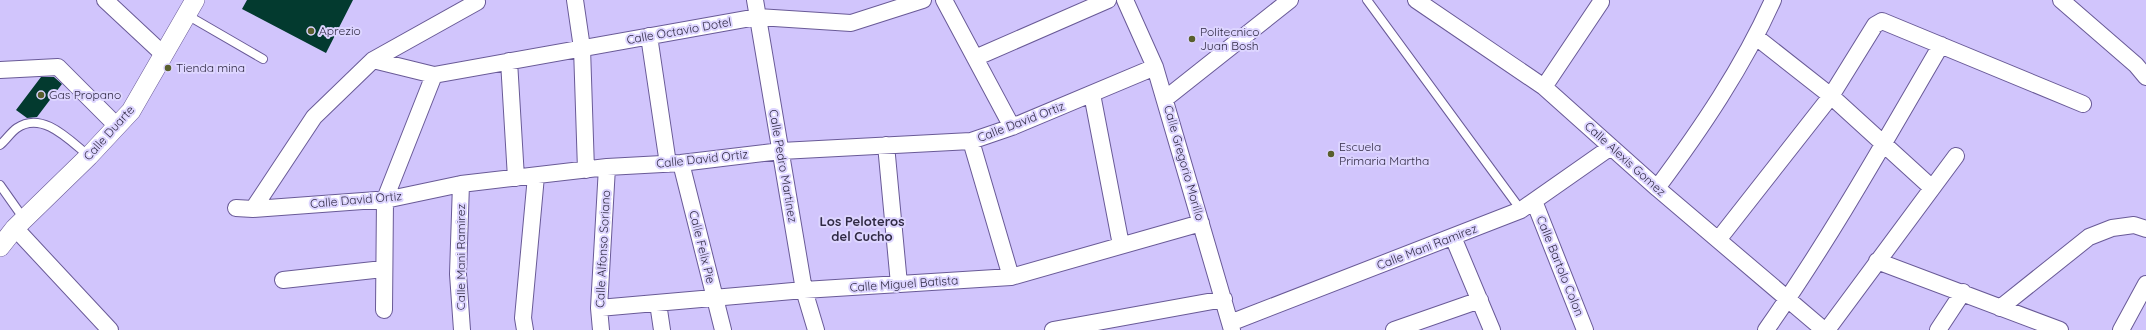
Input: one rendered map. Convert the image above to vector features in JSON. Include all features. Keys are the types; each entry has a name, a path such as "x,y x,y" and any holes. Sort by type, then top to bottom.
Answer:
{"street":[{"path":"105,0 164,56"},
{"path":"575,0 582,48 586,170"},
{"name":"Calle Pedro Martinez","path":"755,0 804,290 816,330"},
{"name":"Calle Octavio Dotel","path":"434,75 757,17 851,23 923,0"},
{"path":"944,0 1012,127"},
{"path":"975,58 1108,0"},
{"name":"Calle Gregorio Morillo","path":"1125,0 1156,67 1231,326"},
{"path":"1165,99 1290,0"},
{"name":"Calle Alexis Gomez","path":"1416,0 1437,6 1544,87 1657,188 1826,330"},
{"path":"1657,188 1693,141 1756,37 1773,0"},
{"path":"2061,0 2136,65 2146,77"},
{"path":"253,209 314,118 373,60 477,2"},
{"path":"1544,87 1601,2"},
{"name":"Calle Duarte","path":"0,245 89,156 131,111 191,7"},
{"path":"1718,240 1832,96 1875,25 1882,21 2083,104"},
{"name":"Calle Felix Pie","path":"649,36 674,163 723,330"},
{"path":"1756,37 1832,96 1932,188"},
{"path":"1766,330 1788,299 1884,143 1941,45"},
{"path":"373,60 434,75 385,200 383,269 384,310"},
{"path":"509,61 516,178"},
{"path":"0,70 58,67 117,126"},
{"name":"Calle David Ortiz","path":"236,208 253,209 385,200 461,184 781,151 971,142 1012,127 1156,67"},
{"path":"1092,94 1121,245"},
{"path":"971,142 1011,277"},
{"path":"886,146 899,284"},
{"name":"Calle Mani Ramirez","path":"1231,326 1521,210 1611,147"},
{"path":"1826,330 1956,156"},
{"name":"Calle Alfonso Soriano","path":"601,330 599,308 607,168"},
{"path":"525,330 523,318 536,176"},
{"name":"Calle Mani Ramirez","path":"461,184 458,274 462,330"},
{"name":"Calle Bartolo Colon","path":"1534,201 1586,330"},
{"name":"Calle Miguel Batista","path":"599,308 804,290 1011,277 1201,223"},
{"path":"20,224 110,330"},
{"path":"2000,308 2089,238 2112,228 2134,225 2146,229"},
{"path":"1453,237 1492,330"},
{"path":"1877,260 2060,330"},
{"path":"283,280 383,269"},
{"path":"2121,330 2146,284"},
{"path":"1938,330 1963,292"},
{"path":"1053,330 1224,299"},
{"path":"1394,330 1480,300"},
{"path":"658,303 662,330"}],"lane":[{"path":"1367,0 1521,210"},
{"path":"191,7 263,59"},
{"path":"0,145 21,126 25,124 39,124 53,127 89,156"},
{"path":"0,185 20,224"}],"building":[{"name":"Aprezio","path":"247,0 353,0 326,53 242,9"},
{"name":"Gas Propano","path":"41,77 54,77 62,84 37,117 27,118 16,110"}],"place":[{"name":"Aprezio","path":"311,31"},
{"name":"Politecnico Juan Bosh","path":"1192,39"},
{"name":"Tienda mina","path":"168,68"},
{"name":"Gas Propano","path":"41,95"},
{"name":"Escuela Primaria Martha","path":"1331,154"}],"district":[{"name":"Los Peloteros del Cucho","path":"862,228"}]}
